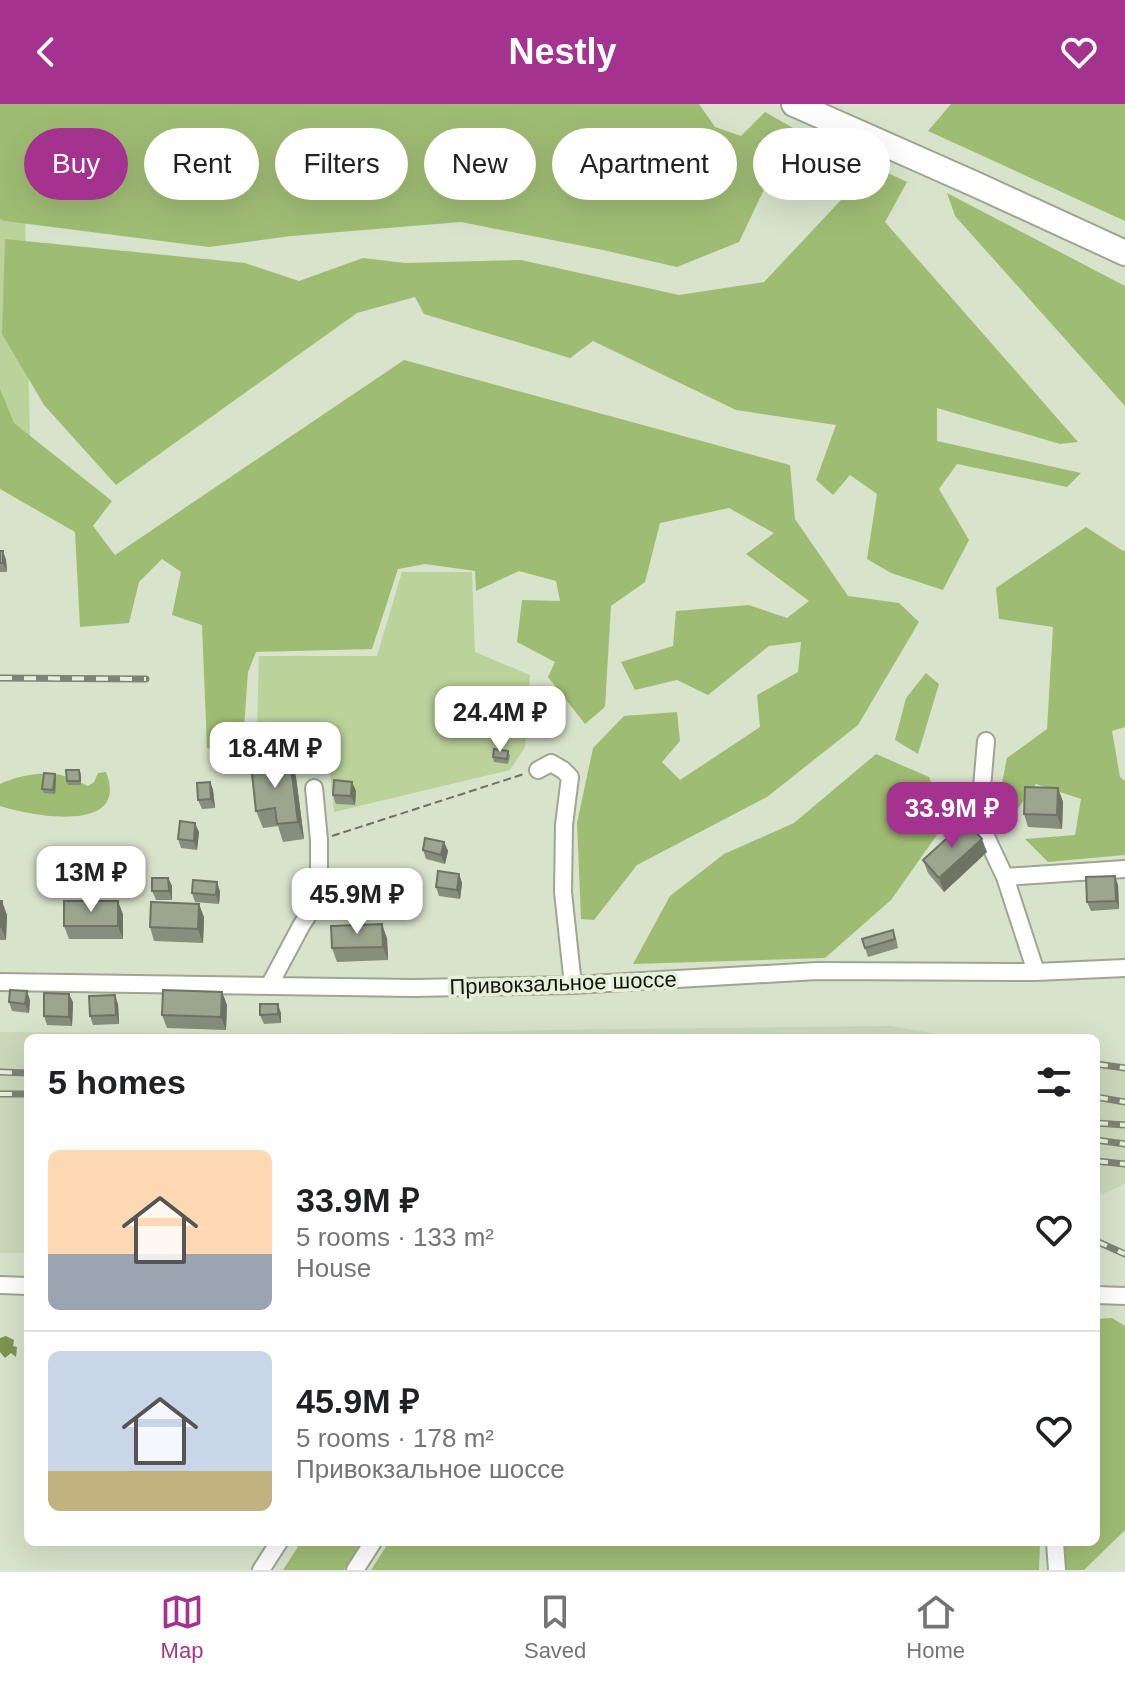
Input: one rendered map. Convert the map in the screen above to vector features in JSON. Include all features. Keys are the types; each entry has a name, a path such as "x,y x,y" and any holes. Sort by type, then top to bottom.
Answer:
{"highway":[{"path":"794,104 1125,253"}],"street":[{"path":"986,741 979,822 1005,877 1036,972"},
{"path":"538,770 551,763 570,777 564,825 563,892 573,985"},
{"path":"269,986 319,898 319,840 314,788"},
{"path":"1005,877 1125,869"},
{"name":"Привокзальное шоссе","path":"0,982 413,988 573,985 817,971 1036,972 1125,968"},
{"path":"0,1285 24,1286"},
{"path":"1101,1296 1125,1296"},
{"path":"1101,1296 1125,1307"},
{"path":"261,1570 276,1546"},
{"path":"355,1570 370,1546"},
{"path":"1055,1546 1057,1570"}],"path":[{"path":"319,840 538,770"}],"shaded area":[{"path":"0,104 699,104 718,128 552,128 552,200 737,200 737,135 741,136 765,112 793,128 753,128 753,200 759,200 739,242 677,267 461,222 291,236 209,247 0,219"},
{"path":"951,104 1125,104 1125,221 928,131"},
{"path":"0,130 25,209 30,442 0,459"},
{"path":"890,174 907,182 885,222 1078,442 1060,444 937,408 937,441 1081,473 1067,487 957,464 939,489 969,540 943,590 891,573 867,559 877,494 850,475 833,495 816,480 836,425 736,410 593,341 570,358 424,314 415,297 357,313 116,485 44,405 2,334 5,239 245,263 299,281 363,258 405,263 521,260 679,295 764,282 841,200 890,200"},
{"path":"947,193 1125,286 1125,406 955,216"},
{"path":"404,360 790,465 795,519 848,596 899,603 919,622 858,725 767,797 637,865 594,920 581,919 577,823 593,748 624,716 677,712 680,741 662,762 680,780 760,727 757,695 798,672 801,642 769,646 708,695 677,680 635,690 621,662 673,646 676,611 749,605 787,618 809,601 746,554 774,533 729,508 660,523 645,582 611,606 605,707 585,724 548,677 555,662 517,642 522,600 560,601 556,581 519,571 476,591 475,571 425,564 398,569 372,649 256,652 248,672 242,756 207,748 202,625 172,615 181,572 162,559 139,582 129,623 80,627 75,532 0,489 0,389 14,423 112,501 93,526 115,555"},
{"path":"1086,527 1125,550 1125,727 1112,731 1120,777 1125,781 1125,855 1048,862 1025,839 1075,835 1081,799 1036,784 1006,824 996,812 1007,758 1047,729 1053,627 999,619 996,588"},
{"path":"402,572 472,572 475,652 530,675 525,747 510,770 334,812 330,771 256,768 259,656 377,656"},
{"path":"926,673 939,684 918,754 895,740 906,698"},
{"path":"876,754 929,777 946,822 891,900 825,958 633,964 670,896 724,854 794,823"},
{"path":"106,772 110,792 104,805 92,813 54,816 0,806 0,784 15,779 57,774 88,786 98,773"},
{"path":"890,1026 937,1034 385,1034"},
{"path":"0,1032 385,1034 24,1034 24,1253 0,1253"},
{"path":"1100,1061 1125,1064 1125,1184 1100,1195"},
{"path":"1112,1318 1125,1326 1125,1530 1084,1570 1065,1570 1063,1546 1100,1546 1100,1319"},
{"path":"6,1336 14,1340 16,1357 11,1353 5,1358 0,1352 0,1338"},
{"path":"298,1546 359,1546 344,1570 283,1570"},
{"path":"386,1546 1040,1546 1039,1570 371,1570"}],"building":[{"path":"494,749 508,751 507,759 493,757"},
{"path":"290,759 298,822 277,824 275,808 256,811 251,764"},
{"path":"66,770 79,770 80,781 67,781"},
{"path":"44,773 55,774 53,790 42,789"},
{"path":"334,780 352,782 351,796 333,795"},
{"path":"210,782 211,799 198,800 197,783"},
{"path":"1025,787 1058,788 1057,815 1024,814"},
{"path":"180,821 195,823 194,841 178,839"},
{"path":"966,821 982,839 939,878 923,860"},
{"path":"425,838 444,842 441,855 423,850"},
{"path":"438,871 459,874 457,890 436,887"},
{"path":"1115,876 1116,901 1087,902 1086,877"},
{"path":"152,878 168,878 169,891 152,891"},
{"path":"193,880 217,882 216,895 192,893"},
{"path":"64,901 118,901 118,926 64,926"},
{"path":"151,902 199,904 198,929 150,927"},
{"path":"382,924 383,947 332,948 331,926"},
{"path":"893,930 895,939 865,948 862,939"},
{"path":"10,990 27,991 25,1004 9,1002"},
{"path":"163,990 222,992 221,1017 162,1015"},
{"path":"44,993 69,994 69,1017 44,1016"},
{"path":"115,995 116,1015 90,1016 89,996"},
{"path":"260,1004 278,1004 278,1014 260,1015"}],"railway":[{"path":"0,678 146,679"},
{"path":"1100,1065 1125,1068"},
{"path":"0,1072 24,1073"},
{"path":"0,1094 24,1094"},
{"path":"1100,1098 1125,1102"},
{"path":"1100,1123 1125,1125"},
{"path":"1100,1141 1125,1144"},
{"path":"1100,1161 1125,1164"},
{"path":"1100,1243 1125,1254"}]}
